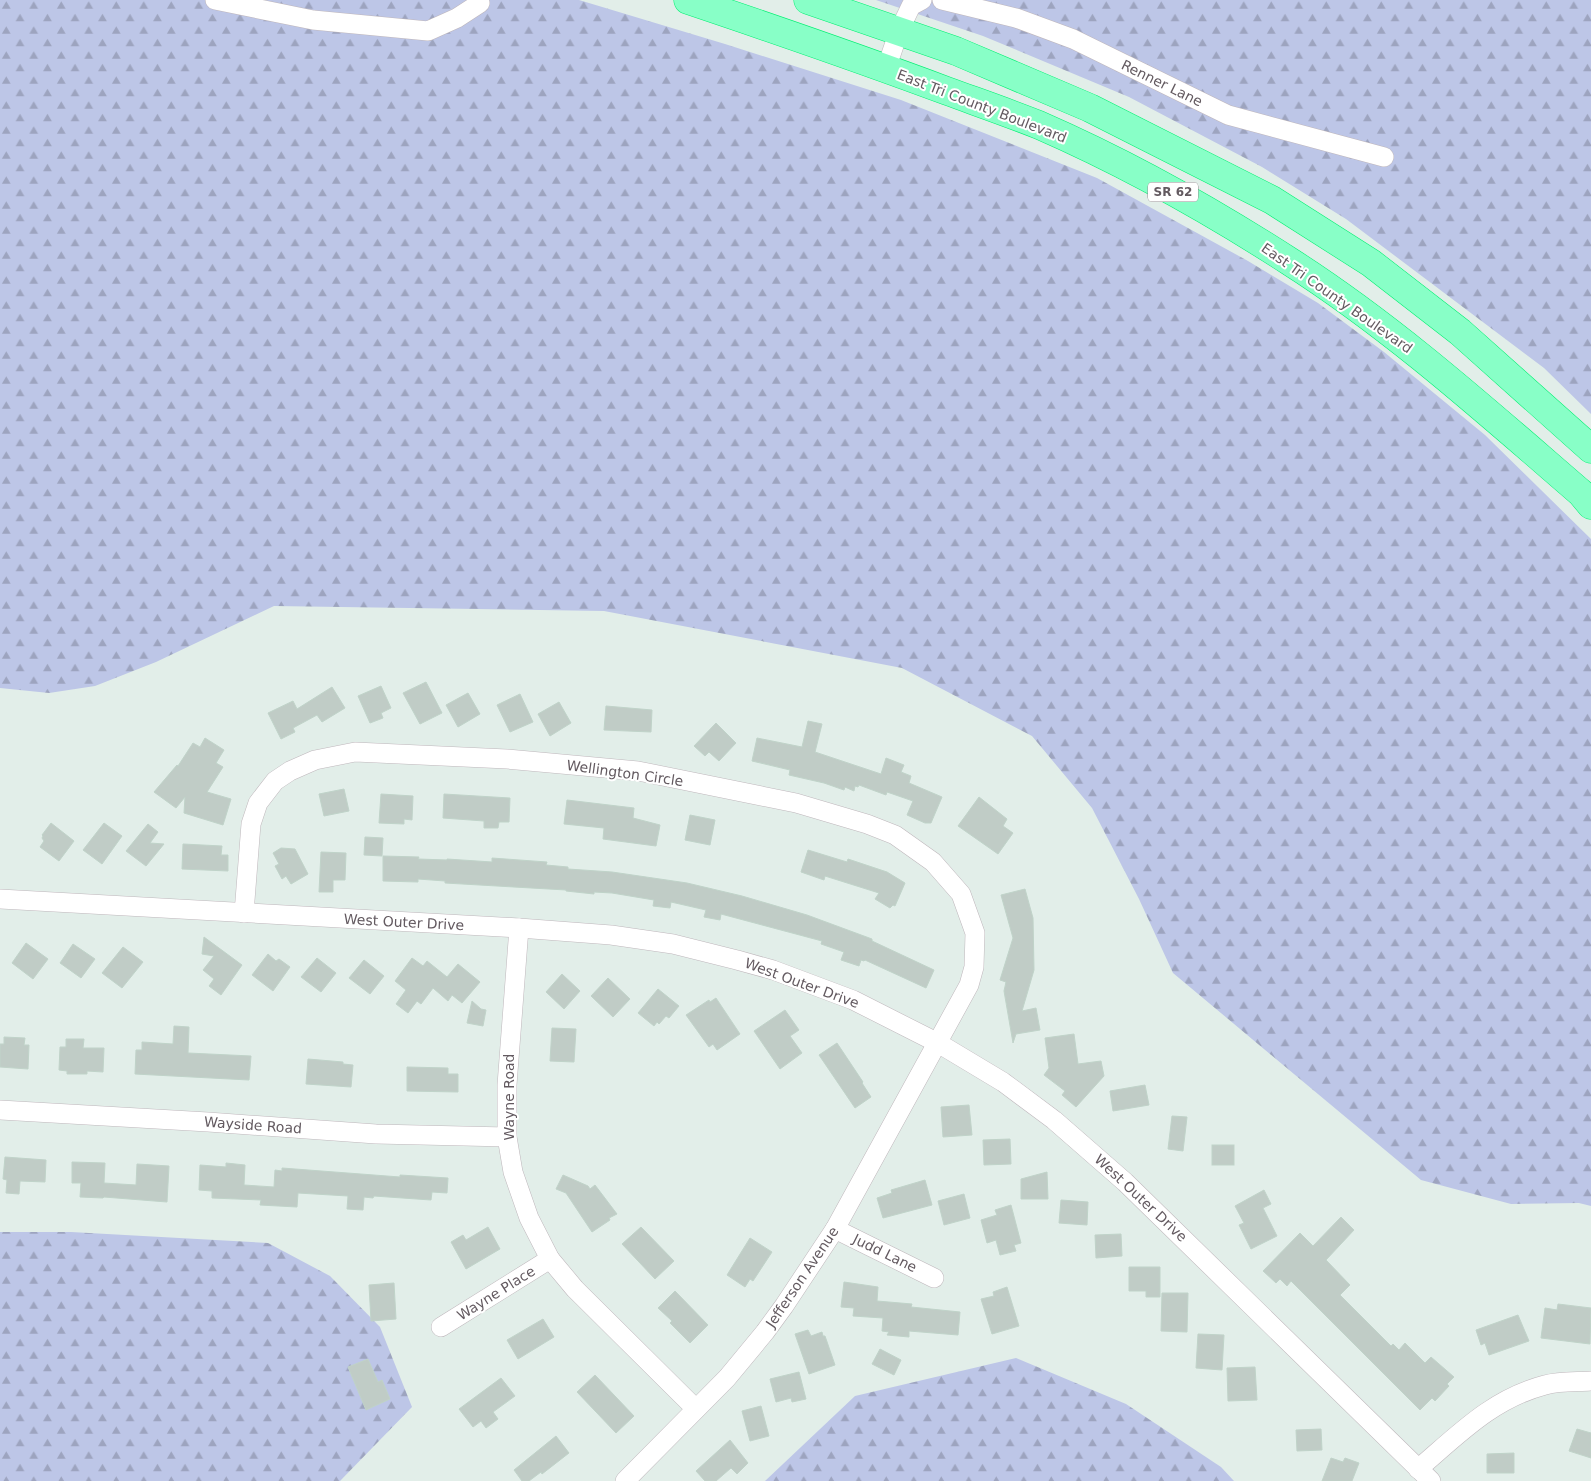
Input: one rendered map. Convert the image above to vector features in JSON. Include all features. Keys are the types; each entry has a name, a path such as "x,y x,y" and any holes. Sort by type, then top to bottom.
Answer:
{"highway":[{"name":"East Tri County Boulevard","path":"688,0 886,69 1038,125 1142,175 1205,210 1290,261 1387,330 1581,493 1591,505"},
{"name":"SR 62","path":"808,0 956,51 1090,108 1272,200 1371,263 1460,332 1591,449"}],"street":[{"path":"215,0 313,20 428,30 457,18 480,3"},
{"path":"886,69 899,31 911,6 922,0"},
{"name":"Renner Lane","path":"942,0 1016,18 1073,39 1228,116 1384,158"},
{"name":"Wellington Circle","path":"244,913 251,824 258,803 275,781 290,771 315,760 355,752 422,754 507,759 664,776 796,803 866,824 895,835 933,862 962,894 975,933 976,948 974,967 969,985 938,1043"},
{"name":"West Outer Drive","path":"0,899 519,928 611,935 673,944 736,960 773,970 853,1000 938,1043 1003,1082 1054,1120 1109,1167 1425,1475"},
{"name":"Wayne Road","path":"519,928 507,1085 507,1137 513,1172 529,1218 550,1259 575,1289 606,1322 696,1409"},
{"name":"Jefferson Avenue","path":"626,1481 727,1378 765,1332 835,1229 938,1043"},
{"name":"Wayside Road","path":"0,1110 213,1122 376,1134 507,1137"},
{"name":"Judd Lane","path":"835,1229 934,1278"},
{"name":"Wayne Place","path":"441,1327 550,1259"},
{"path":"1425,1475 1483,1413 1512,1397 1546,1384 1591,1381"}],"green space":[{"path":"0,0 579,0 901,100 1097,178 1248,261 1318,303 1384,352 1485,435 1591,539 1591,1206 1579,1203 1511,1204 1421,1180 1173,973 1139,899 1092,808 1032,736 902,668 604,611 274,606 156,662 95,686 49,693 0,688"},
{"path":"876,0 1591,0 1591,414 1544,368 1346,219 1262,167 1129,97 983,36"},
{"path":"0,1232 71,1232 268,1243 330,1276 380,1327 412,1407 340,1481 0,1481"},
{"path":"1016,1358 1126,1404 1221,1467 1234,1481 765,1481 855,1396"}],"building":[{"path":"426,682 442,713 420,724 403,693"},
{"path":"381,686 391,708 381,713 383,718 370,723 358,696"},
{"path":"332,687 345,708 322,722 317,715 293,728 295,732 281,739 268,713 293,701 297,709"},
{"path":"468,693 480,714 458,727 446,705"},
{"path":"520,694 533,722 510,732 497,705"},
{"path":"559,702 571,723 550,736 538,714"},
{"path":"606,706 652,710 651,732 604,730"},
{"path":"808,721 822,724 815,752 881,774 886,758 904,765 901,772 911,776 909,783 942,797 931,823 925,823 907,815 913,801 887,792 886,795 859,785 858,787 855,786 854,791 845,787 844,790 789,775 790,770 752,761 757,738 802,747"},
{"path":"716,723 736,743 719,761 709,752 705,756 694,746"},
{"path":"205,738 224,750 216,763 223,767 207,792 231,799 223,825 184,813 185,797 176,808 154,792 178,766 193,743 200,747"},
{"path":"344,789 349,811 324,816 319,794"},
{"path":"381,794 413,796 412,820 404,819 404,824 379,823"},
{"path":"444,794 510,798 509,822 499,822 498,828 484,828 484,821 443,818"},
{"path":"979,797 1007,819 1003,826 1013,833 998,854 958,826"},
{"path":"567,800 634,808 633,818 660,825 656,846 603,839 604,828 564,824"},
{"path":"690,815 715,820 710,845 685,840"},
{"path":"51,823 74,841 59,861 40,847 44,841 42,835"},
{"path":"104,823 122,836 102,864 83,850"},
{"path":"148,824 158,832 150,843 164,844 146,866 126,851"},
{"path":"365,837 383,838 382,856 364,855"},
{"path":"183,844 222,846 221,855 228,855 228,871 182,869"},
{"path":"281,848 295,849 308,874 291,884 286,876 282,879 275,866 279,864 273,853"},
{"path":"808,850 847,862 848,859 887,872 905,883 895,906 893,905 890,908 875,899 879,893 825,876 824,880 801,872"},
{"path":"321,852 346,853 345,880 333,880 333,892 319,892"},
{"path":"383,856 492,862 492,858 547,862 546,865 568,867 568,869 612,872 687,883 742,896 807,915 872,939 872,941 934,970 926,988 865,960 861,960 859,966 841,960 844,952 821,944 822,941 721,914 720,920 704,917 706,910 671,902 670,908 653,906 654,900 612,893 594,892 594,894 566,890 445,883 445,881 418,879 418,882 383,881"},
{"path":"1025,889 1033,918 1034,970 1022,1011 1036,1008 1040,1030 1016,1034 1013,1043 1004,991 1006,982 1000,980 1013,938 1001,895"},
{"path":"204,937 242,965 221,995 209,986 214,979 203,970 214,956 202,954"},
{"path":"26,943 48,959 33,979 12,963"},
{"path":"73,944 95,959 81,978 60,963"},
{"path":"123,947 143,962 122,988 102,973"},
{"path":"268,954 276,961 279,959 290,967 273,991 252,975"},
{"path":"317,958 336,973 321,992 301,977"},
{"path":"412,958 423,966 427,961 447,977 458,964 480,982 462,1003 452,995 448,1001 433,988 421,1004 417,1001 408,1013 396,1004 406,990 395,981"},
{"path":"364,960 384,976 370,994 349,978"},
{"path":"562,974 580,991 564,1009 546,992"},
{"path":"608,978 630,999 613,1017 591,996"},
{"path":"658,989 679,1006 669,1018 666,1016 659,1024 657,1022 654,1026 638,1013"},
{"path":"716,998 740,1034 717,1050 713,1044 709,1047 686,1015 709,1000 710,1002"},
{"path":"472,1001 481,1009 486,1010 483,1026 467,1023"},
{"path":"785,1010 799,1030 790,1036 802,1053 780,1069 754,1031"},
{"path":"174,1026 189,1027 188,1053 251,1056 249,1080 135,1074 136,1050 142,1050 142,1042 173,1044"},
{"path":"552,1028 576,1029 574,1062 550,1061"},
{"path":"1074,1034 1078,1064 1101,1061 1104,1076 1076,1107 1062,1095 1065,1091 1044,1075 1049,1068 1045,1038"},
{"path":"4,1037 25,1038 24,1045 29,1045 28,1069 0,1067 0,1044 4,1044"},
{"path":"66,1039 84,1039 83,1048 104,1048 103,1072 87,1071 87,1074 67,1074 67,1071 59,1070 60,1047 66,1047"},
{"path":"837,1043 871,1097 855,1108 819,1055"},
{"path":"308,1059 343,1062 343,1064 353,1065 351,1087 306,1084"},
{"path":"407,1067 448,1068 448,1074 458,1074 458,1092 407,1091"},
{"path":"1145,1085 1149,1105 1113,1111 1110,1091"},
{"path":"969,1105 972,1135 943,1137 941,1107"},
{"path":"1172,1116 1187,1117 1183,1151 1168,1149"},
{"path":"1010,1139 1011,1164 984,1165 983,1140"},
{"path":"1212,1145 1234,1145 1234,1165 1212,1165"},
{"path":"5,1157 46,1160 45,1182 20,1181 19,1194 6,1193 7,1180 3,1179"},
{"path":"72,1162 105,1163 104,1183 136,1185 137,1164 169,1166 167,1202 80,1197 81,1183 72,1183"},
{"path":"226,1163 245,1165 244,1185 274,1187 275,1170 282,1171 282,1168 400,1177 400,1175 448,1178 447,1193 432,1192 431,1200 364,1197 363,1210 347,1209 348,1196 298,1193 297,1207 260,1205 261,1200 212,1198 212,1191 199,1190 200,1165 226,1167"},
{"path":"1047,1172 1048,1199 1021,1199 1021,1179"},
{"path":"563,1175 588,1186 590,1189 595,1185 617,1214 592,1232 566,1193 556,1189"},
{"path":"925,1180 932,1205 883,1218 877,1198 892,1193 891,1190"},
{"path":"1264,1190 1271,1204 1263,1208 1277,1236 1251,1249 1239,1225 1244,1223 1235,1206"},
{"path":"964,1194 970,1218 944,1225 938,1201"},
{"path":"1061,1200 1088,1202 1087,1225 1059,1223"},
{"path":"1011,1205 1021,1243 1014,1245 1016,1251 1000,1255 996,1240 987,1243 981,1220 997,1215 995,1210"},
{"path":"1341,1217 1354,1230 1326,1260 1350,1285 1340,1295 1391,1346 1393,1344 1399,1350 1405,1343 1425,1363 1431,1357 1454,1377 1447,1384 1449,1386 1435,1401 1432,1398 1420,1410 1291,1281 1287,1286 1280,1279 1276,1283 1263,1271 1300,1233 1313,1246"},
{"path":"488,1227 500,1249 466,1269 451,1242 463,1235 466,1240"},
{"path":"641,1227 674,1261 655,1279 622,1244"},
{"path":"1121,1234 1122,1256 1096,1258 1095,1235"},
{"path":"750,1238 772,1252 753,1281 750,1279 745,1287 727,1275"},
{"path":"1129,1267 1160,1267 1160,1297 1146,1297 1146,1291 1129,1291"},
{"path":"844,1282 878,1287 877,1301 912,1304 911,1307 960,1312 958,1335 909,1331 909,1337 887,1335 889,1332 882,1331 883,1318 853,1316 854,1308 841,1307"},
{"path":"394,1283 396,1319 371,1321 369,1285"},
{"path":"1007,1287 1019,1326 992,1334 981,1299 994,1296 993,1292"},
{"path":"675,1291 708,1325 690,1343 670,1323 672,1321 658,1308"},
{"path":"1162,1293 1188,1293 1187,1332 1161,1331"},
{"path":"1558,1304 1591,1308 1590,1344 1541,1338 1545,1308 1557,1310"},
{"path":"1518,1315 1529,1341 1489,1355 1485,1343 1481,1345 1476,1330"},
{"path":"543,1319 554,1337 518,1359 507,1340"},
{"path":"808,1330 811,1336 822,1332 835,1365 809,1374 795,1334"},
{"path":"1198,1334 1224,1335 1222,1370 1196,1368"},
{"path":"880,1349 901,1360 894,1375 872,1364"},
{"path":"368,1359 378,1382 382,1380 390,1399 366,1410 348,1367"},
{"path":"1255,1367 1257,1400 1228,1401 1227,1368"},
{"path":"799,1372 806,1399 792,1402 791,1398 776,1402 770,1379"},
{"path":"595,1375 634,1416 616,1433 577,1392"},
{"path":"501,1378 515,1396 493,1412 498,1419 486,1428 481,1421 473,1427 459,1409"},
{"path":"761,1406 769,1436 750,1441 742,1411"},
{"path":"1321,1429 1322,1450 1297,1451 1296,1430"},
{"path":"1577,1429 1591,1433 1591,1458 1569,1451"},
{"path":"556,1436 569,1453 542,1474 541,1472 529,1481 522,1481 514,1470"},
{"path":"730,1440 748,1463 737,1474 731,1468 716,1481 705,1481 696,1471"},
{"path":"1514,1453 1514,1473 1487,1473 1487,1454"},
{"path":"1331,1458 1343,1462 1345,1458 1359,1463 1352,1481 1322,1481"}]}
